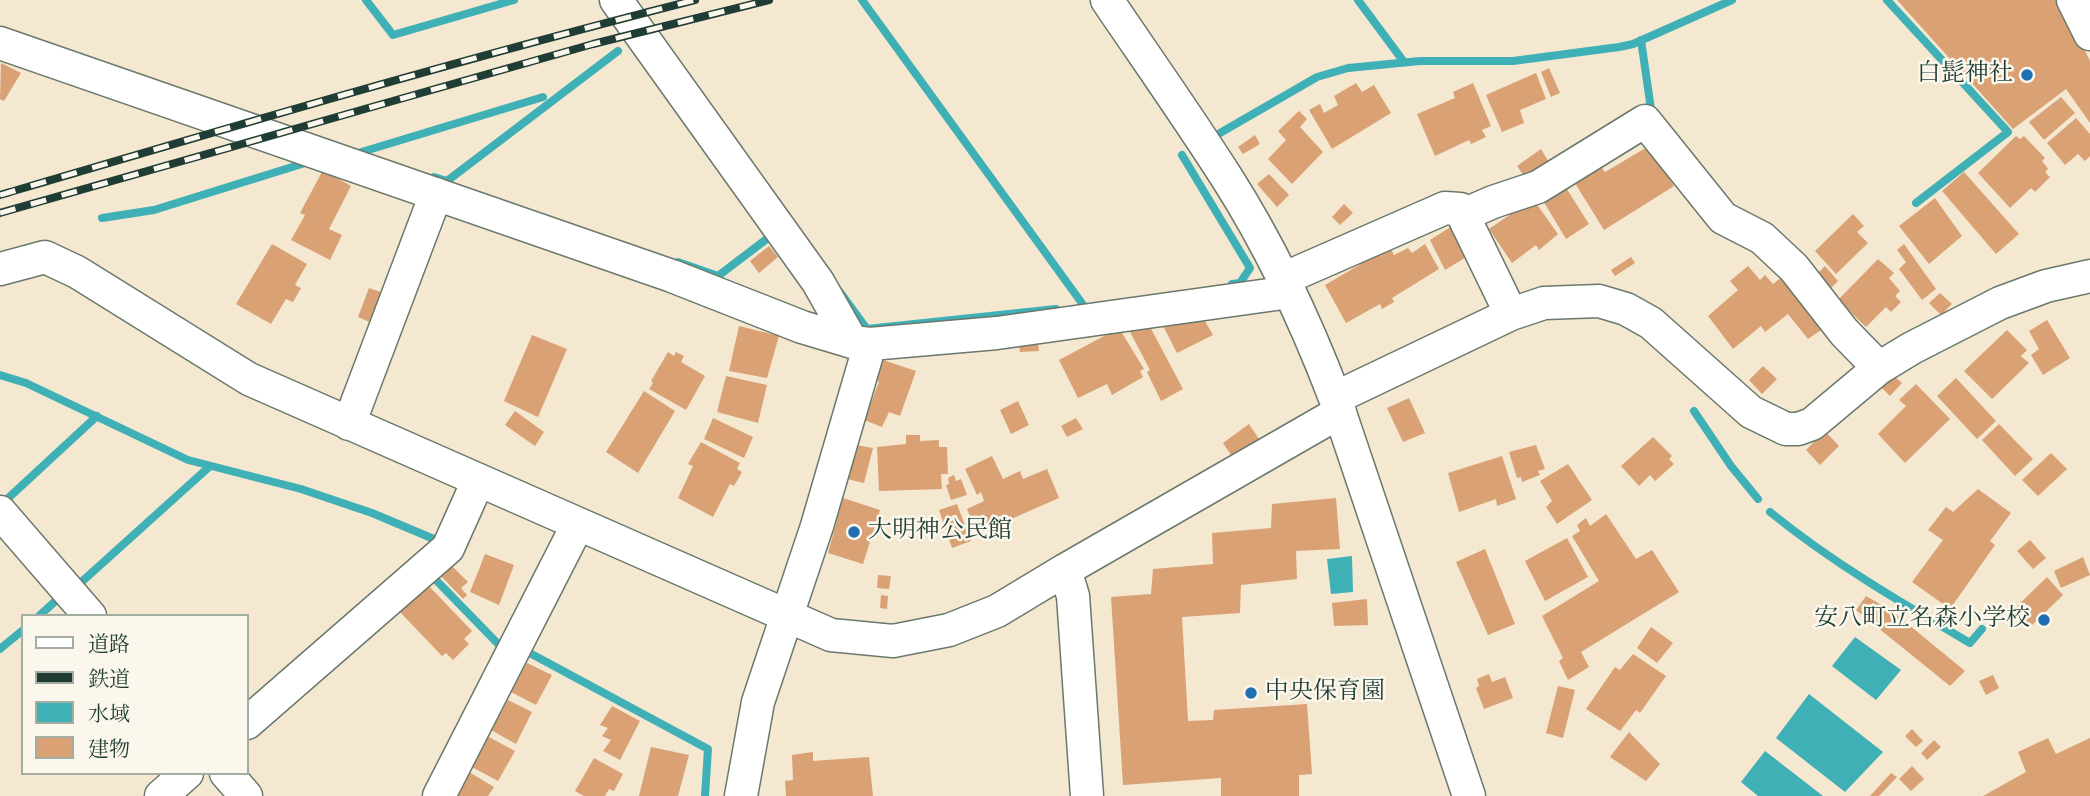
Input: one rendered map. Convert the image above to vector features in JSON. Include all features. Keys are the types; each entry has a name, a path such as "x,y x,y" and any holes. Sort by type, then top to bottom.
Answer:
{"street":[{"path":"616,0 861,343 817,526 758,702 741,796"},
{"path":"1107,0 1228,179 1287,285 1315,346 1338,405 1469,796"},
{"path":"2073,0 2090,34"},
{"path":"0,43 672,276 802,327 861,343 997,333 1287,285 1445,208 1460,209 1511,314"},
{"path":"1463,215 1538,187 1645,121 1723,218 1762,237 1794,268 1844,332 1879,368"},
{"path":"349,424 436,194"},
{"path":"0,269 45,257 77,272 249,379 831,635 893,640 949,630 996,611 1338,405 1511,314 1544,303 1600,301 1626,309 1651,323 1751,412 1786,429 1798,429 1812,424 1879,368 1912,348 2000,303 2046,286 2090,276"},
{"path":"248,722 448,548 478,481"},
{"path":"0,512 88,614"},
{"path":"439,796 578,524"},
{"path":"1065,570 1073,596 1087,796"},
{"path":"162,796 185,775"},
{"path":"228,775 246,796"}],"water":[{"path":"1352,556 1353,592 1331,594 1327,559"},
{"path":"1855,637 1901,670 1876,700 1832,666"},
{"path":"1809,694 1883,752 1845,792 1776,738"},
{"path":"1765,751 1823,796 1758,796 1741,782"}],"building":[{"name":"白髭神社","path":"1897,0 2061,0 2090,61 2090,123 2066,89 2013,129"},
{"path":"1,63 21,73 4,101 0,99"},
{"path":"1549,68 1560,93 1551,97 1541,72"},
{"path":"1536,73 1546,99 1520,110 1524,123 1502,132 1486,95"},
{"path":"1356,83 1362,92 1374,85 1391,113 1332,149 1309,110 1320,104 1324,113 1338,105 1334,96"},
{"path":"1473,83 1491,126 1482,130 1486,137 1471,144 1469,140 1435,156 1417,114 1455,98 1453,92"},
{"path":"2061,97 2075,113 2044,140 2029,122"},
{"path":"1299,111 1307,119 1300,127 1323,152 1292,184 1268,159 1286,140 1278,131"},
{"path":"2076,118 2090,134 2090,156 2085,161 2078,154 2065,165 2047,143"},
{"path":"1255,135 1260,144 1243,154 1238,147"},
{"path":"2016,136 2020,139 2024,136 2045,158 2042,161 2048,169 2045,172 2050,177 2035,192 2031,188 2010,208 1978,173"},
{"path":"1649,146 1674,186 1604,230 1573,180 1600,165 1605,172"},
{"path":"1541,149 1551,166 1528,182 1517,166"},
{"path":"323,170 351,186 329,229 342,235 330,260 291,240 305,215 300,213"},
{"path":"1964,172 2019,234 1996,254 1942,191"},
{"path":"1269,174 1289,195 1277,207 1257,184"},
{"path":"1563,183 1589,224 1566,239 1542,199"},
{"path":"1935,198 1962,236 1929,264 1899,226"},
{"path":"1533,199 1558,234 1539,250 1536,245 1512,263 1489,229"},
{"path":"1344,204 1353,213 1340,225 1332,217"},
{"path":"1853,214 1864,226 1857,232 1868,243 1836,274 1815,251"},
{"path":"1452,226 1468,256 1445,270 1430,240"},
{"path":"272,244 307,264 295,285 301,288 293,302 286,299 271,324 236,304"},
{"path":"1425,244 1439,269 1392,298 1394,302 1382,309 1380,304 1346,323 1325,285 1390,247 1394,255 1408,248 1412,253"},
{"path":"1904,244 1936,289 1922,300 1899,269 1906,262 1897,250"},
{"path":"769,246 778,257 759,273 750,261"},
{"path":"1631,257 1635,263 1615,276 1611,270"},
{"path":"1878,259 1894,273 1889,278 1900,291 1895,296 1901,302 1891,312 1886,307 1866,327 1838,300"},
{"path":"1748,266 1760,280 1765,275 1773,284 1788,272 1824,328 1808,339 1788,314 1765,332 1761,326 1733,349 1708,316 1738,290 1730,281"},
{"path":"1825,266 1838,281 1829,290 1815,276"},
{"path":"369,288 387,294 374,324 358,317"},
{"path":"1940,293 1952,304 1941,315 1929,303"},
{"path":"1202,316 1213,335 1177,353 1161,322"},
{"path":"2047,320 2070,358 2043,375 2031,355 2039,349 2029,331"},
{"path":"1148,323 1183,389 1161,401 1147,372 1150,370 1129,330"},
{"path":"739,326 779,336 767,378 729,371"},
{"path":"1119,328 1144,369 1140,371 1143,377 1112,395 1107,384 1078,398 1059,360"},
{"path":"2007,330 2027,350 2021,356 2029,363 1992,399 1964,371"},
{"path":"532,335 567,349 538,417 504,401"},
{"path":"1038,341 1039,351 1020,352 1019,342"},
{"path":"668,352 674,356 676,352 684,356 681,362 705,376 686,410 649,389"},
{"path":"880,359 916,371 900,416 889,412 882,427 864,420 879,382 872,378"},
{"path":"1763,366 1777,379 1762,394 1749,380"},
{"path":"1893,375 1902,383 1890,396 1881,387"},
{"path":"726,376 767,385 758,423 717,412"},
{"path":"1956,378 1996,421 1977,439 1937,396"},
{"path":"1916,384 1950,419 1905,463 1878,434 1906,406 1899,400"},
{"path":"644,391 675,411 638,473 606,452"},
{"path":"1409,398 1425,433 1403,442 1387,408"},
{"path":"1018,401 1029,425 1011,434 1000,410"},
{"path":"515,411 544,432 535,446 505,425"},
{"path":"713,418 753,437 744,458 704,439"},
{"path":"1076,418 1083,429 1067,437 1061,426"},
{"path":"1249,424 1261,442 1233,458 1223,443"},
{"path":"1999,424 2033,459 2015,476 1982,440"},
{"path":"1825,431 1839,446 1820,465 1806,450"},
{"path":"906,435 920,435 920,441 939,440 939,447 947,447 948,474 941,474 942,489 879,491 877,447 906,444"},
{"path":"1653,437 1672,456 1669,459 1674,464 1655,481 1650,475 1639,486 1621,466"},
{"path":"701,442 740,463 737,469 742,472 734,486 730,484 713,517 678,498 693,466 688,464"},
{"path":"856,445 873,448 864,483 847,479"},
{"path":"1536,445 1545,469 1538,471 1540,475 1522,482 1521,477 1517,478 1509,452"},
{"path":"2051,453 2067,469 2038,496 2022,480"},
{"path":"992,456 1003,479 1020,471 1023,479 1047,469 1059,498 977,534 967,509 984,501 981,492 977,495 965,469"},
{"path":"1502,456 1516,499 1497,506 1496,499 1459,512 1448,473"},
{"path":"1568,464 1592,500 1557,524 1546,507 1552,501 1540,481"},
{"path":"954,475 956,481 961,479 967,495 951,500 946,485 949,484 948,478"},
{"path":"1978,489 2011,513 1990,541 1995,545 1950,609 1912,582 1943,540 1928,530 1946,507 1953,512"},
{"name":"大明神公民館","path":"843,498 880,510 863,564 828,553"},
{"path":"1336,498 1340,549 1296,551 1297,579 1241,585 1240,613 1182,617 1188,721 1213,720 1214,710 1307,704 1312,774 1299,775 1299,796 1221,796 1221,778 1123,785 1111,597 1151,594 1153,569 1213,564 1212,533 1271,528 1272,504"},
{"path":"957,504 971,541 952,548 939,510"},
{"path":"1606,514 1636,559 1652,550 1679,592 1581,652 1589,667 1568,680 1559,661 1563,658 1542,616 1599,581 1572,536 1580,531 1577,525 1586,518 1590,526"},
{"path":"1567,538 1588,577 1545,601 1525,561"},
{"path":"2030,540 2046,558 2033,569 2017,551"},
{"path":"1485,549 1515,624 1488,635 1456,562"},
{"path":"485,554 514,565 499,605 470,592"},
{"path":"2083,557 2090,575 2061,588 2054,571"},
{"path":"450,564 468,582 461,588 467,595 463,599 440,575"},
{"path":"878,575 891,576 889,589 877,588"},
{"path":"2047,577 2063,595 2030,627 2013,610"},
{"path":"426,583 472,631 464,639 469,644 453,660 446,653 442,656 398,610"},
{"path":"881,595 888,596 887,609 880,608"},
{"path":"1866,596 1892,611 1965,671 1950,686 1856,610"},
{"path":"1367,599 1368,625 1334,626 1332,603"},
{"path":"1651,627 1673,643 1657,663 1637,648"},
{"path":"1633,654 1666,676 1640,713 1636,710 1620,731 1586,709 1615,667 1620,670"},
{"path":"527,663 552,675 536,705 511,692"},
{"path":"1489,674 1492,682 1505,677 1513,698 1484,709 1476,688 1479,686 1477,679"},
{"path":"1993,675 1999,688 1986,695 1979,681"},
{"path":"1558,686 1575,690 1563,738 1546,733"},
{"path":"508,700 532,712 516,744 491,730"},
{"path":"612,706 640,721 620,760 603,751 611,740 602,736 608,728 600,725"},
{"path":"1912,729 1923,741 1916,747 1905,736"},
{"path":"1629,732 1660,764 1646,781 1610,757"},
{"path":"487,736 515,751 498,781 472,767"},
{"path":"2048,738 2056,754 2090,738 2090,796 1983,796 2026,772 2018,752"},
{"path":"1934,740 1941,747 1927,760 1921,753"},
{"path":"651,747 689,755 678,796 639,796"},
{"path":"813,752 813,761 869,757 873,796 786,796 785,781 793,780 792,755"},
{"path":"594,758 623,774 614,791 609,789 605,796 584,796 575,791"},
{"path":"1912,766 1924,779 1911,791 1899,779"},
{"path":"469,772 494,787 488,796 456,796"},
{"path":"1891,773 1897,777 1879,796 1870,796"}],"waterway":[{"path":"366,0 393,35 514,0"},
{"path":"862,0 1084,306"},
{"path":"1358,0 1404,62"},
{"path":"1220,133 1317,77 1348,68 1420,61 1513,61 1619,47 1633,44 1732,0"},
{"path":"1887,0 2008,132 1916,203"},
{"path":"1641,40 1652,116"},
{"path":"434,177 447,181 618,51"},
{"path":"355,154 543,97"},
{"path":"1182,155 1250,268 1240,283 1232,284"},
{"path":"102,218 154,210 305,163"},
{"path":"678,262 718,276 768,238"},
{"path":"840,292 867,329 1056,309"},
{"path":"0,375 26,383 188,460 301,489 372,513 441,542"},
{"path":"1694,411 1731,466 1758,499"},
{"path":"4,502 97,416"},
{"path":"77,586 209,467"},
{"path":"1770,512 1843,565 1970,643 1982,629"},
{"path":"437,574 433,577 503,649"},
{"path":"41,614 61,596"},
{"path":"0,649 21,632"},
{"path":"526,651 708,749 705,796"}],"railway":[{"path":"0,195 433,70 695,0"},
{"path":"0,213 593,44 769,0"}],"place":[{"name":"白髭神社","path":"2027,75"},
{"name":"大明神公民館","path":"854,532"},
{"name":"安八町立名森小学校","path":"2044,620"},
{"name":"中央保育園","path":"1251,693"}]}
